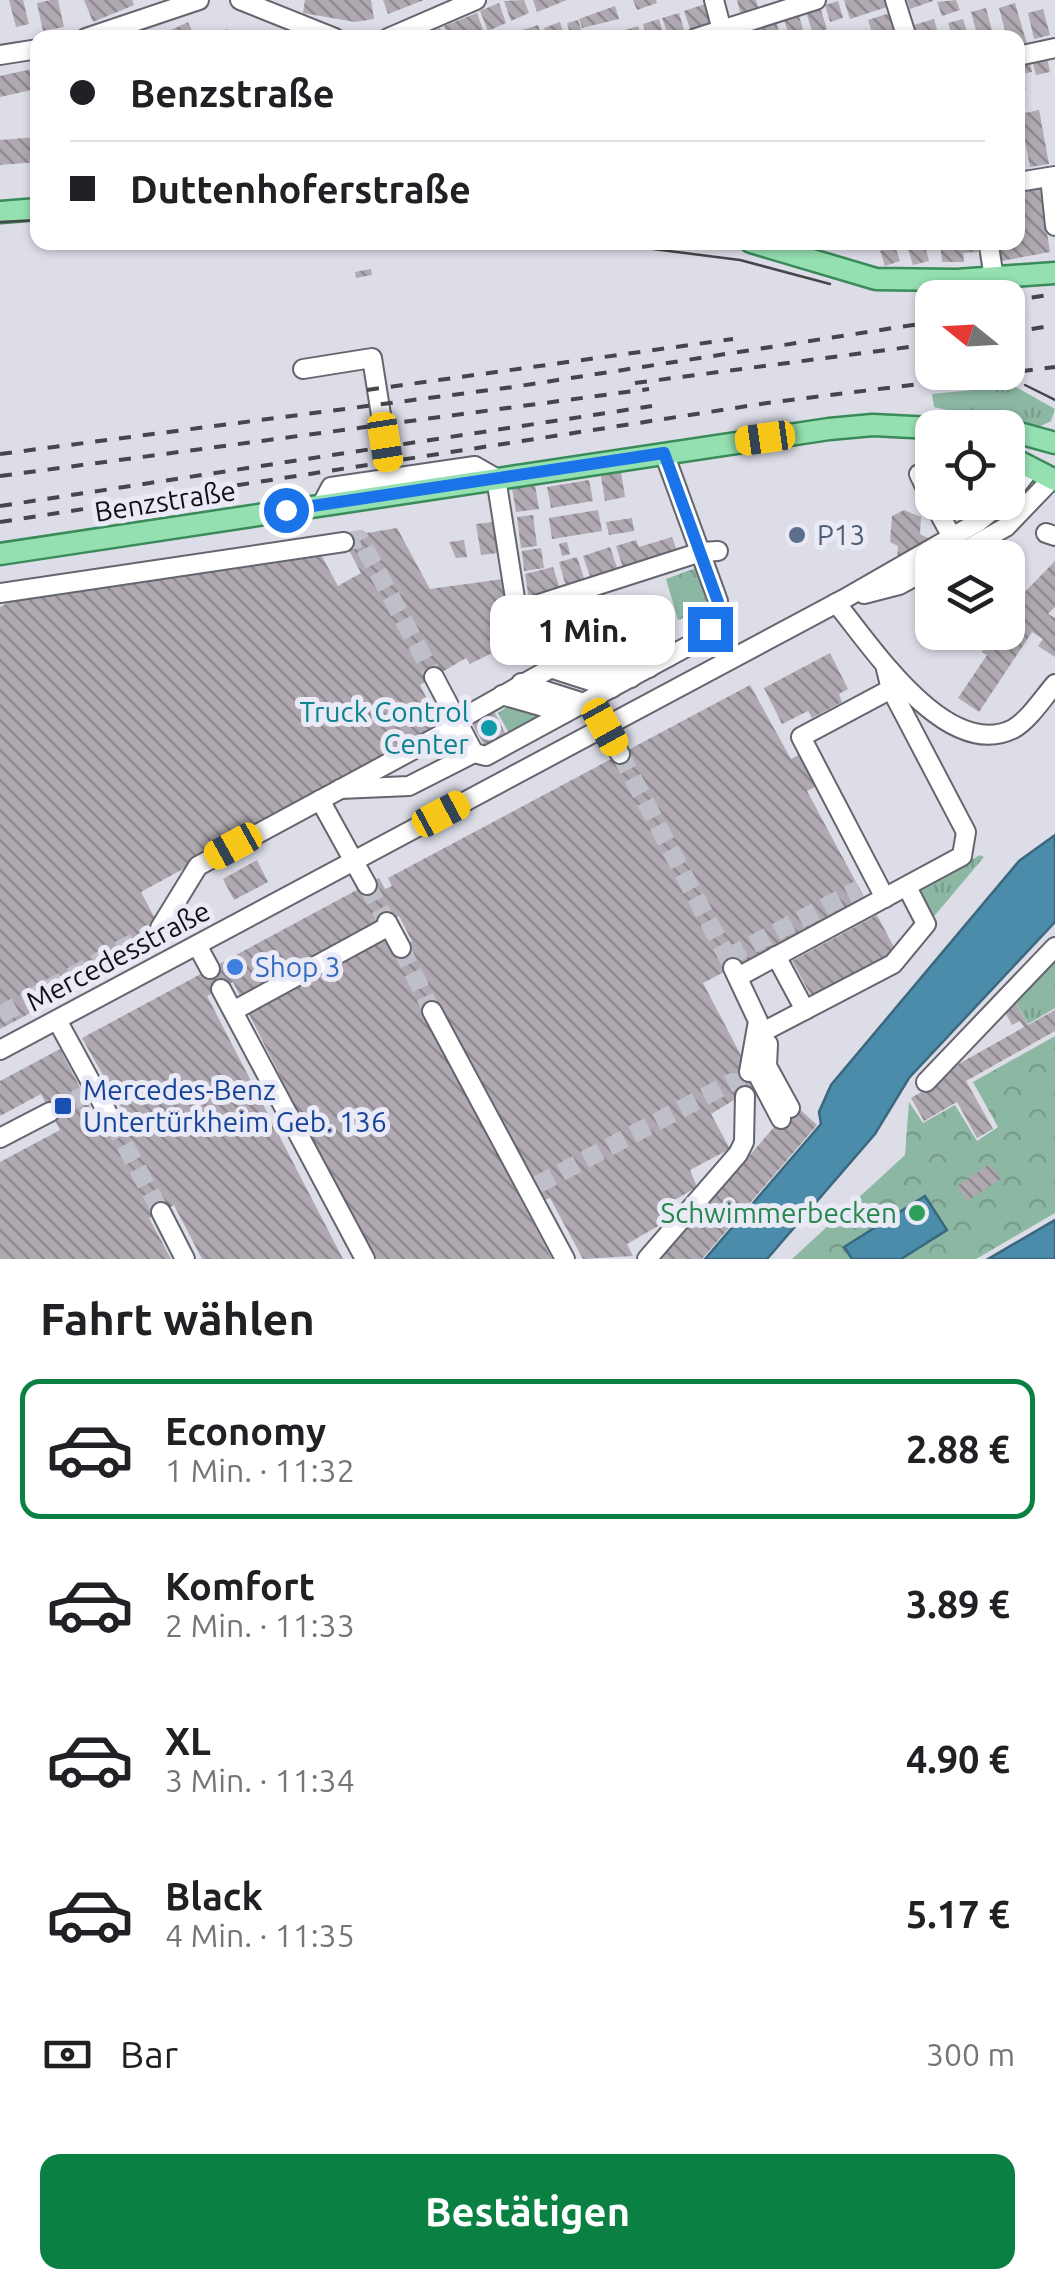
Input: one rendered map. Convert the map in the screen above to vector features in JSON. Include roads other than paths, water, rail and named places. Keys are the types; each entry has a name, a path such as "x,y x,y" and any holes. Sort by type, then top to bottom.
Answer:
{"main road":[{"path":"0,212 30,210"},
{"path":"809,250 876,279 1055,273"},
{"name":"Benzstraße","path":"0,554 664,453 873,424 915,427"},
{"path":"1025,433 1053,438 1030,467"},
{"path":"1025,464 1054,478"}],"street":[{"path":"110,30 198,0"},
{"path":"240,0 316,30"},
{"path":"407,30 476,0"},
{"path":"714,0 722,30"},
{"path":"731,30 816,0"},
{"path":"895,0 905,30"},
{"path":"1025,54 1055,48"},
{"path":"0,56 30,50"},
{"path":"1025,181 1053,176 1055,226"},
{"path":"986,250 994,278"},
{"path":"304,370 372,358 391,478"},
{"path":"340,789 409,786 474,753 486,756 703,638 716,617 718,602 711,549 664,453"},
{"path":"322,504 331,487 476,466 496,478 517,611 711,549"},
{"name":"Mercedesstraße","path":"1025,474 1030,467"},
{"name":"Mercedesstraße","path":"975,540 1006,527 1054,478"},
{"name":"Mercedesstraße","path":"963,540 984,520"},
{"path":"0,593 344,542"},
{"name":"Mercedesstraße","path":"0,1050 840,601 915,567"},
{"name":"Mercedesstraße","path":"840,601 899,585 915,576"},
{"path":"840,601 886,668 941,716 988,736 1018,726 1055,684"},
{"path":"160,928 198,866 550,668 617,685"},
{"path":"550,668 617,685"},
{"path":"550,668 617,685"},
{"path":"550,668 617,685"},
{"path":"752,1056 766,1042 767,1066 786,1113 752,1056 757,1015 736,972 776,956 908,886 962,856 967,844 966,832 891,689 886,668"},
{"path":"434,677 462,719 474,753"},
{"path":"885,898 867,884 801,737 891,689"},
{"path":"605,727 620,754"},
{"path":"320,800 367,885"},
{"path":"752,1056 805,1010 893,964 926,924 908,886"},
{"path":"233,1012 388,924 401,948"},
{"path":"196,945 210,969"},
{"path":"926,1082 1055,948"},
{"path":"776,956 805,1010"},
{"path":"220,988 365,1259"},
{"path":"432,1011 532,1188 564,1259"},
{"path":"57,1020 89,1092 112,1121"},
{"path":"647,1259 738,1154 744,1142 745,1096"},
{"path":"0,1138 50,1112"},
{"path":"161,1212 186,1259"}],"water":[{"path":"1055,835 1055,922 909,1078 875,1134 767,1259 705,1259 821,1124 819,1112 831,1085 1019,861"},
{"name":"Schwimmerbecken","path":"925,1196 947,1230 901,1259 852,1259 844,1247"},
{"path":"1055,1220 1055,1259 988,1259"}],"tunnel":[{"path":"344,542 360,539 434,677"},
{"path":"620,754 733,968"},
{"path":"367,885 387,922"},
{"path":"728,957 859,889"},
{"path":"0,1015 160,928"},
{"path":"401,948 432,1011"},
{"path":"537,1185 732,1082 747,1084 749,1072"},
{"path":"50,1112 84,1095"},
{"path":"112,1121 161,1212"}],"tram line":[{"path":"0,222 30,220"},
{"path":"661,250 740,260 830,284"},
{"path":"1025,385 1055,400"}],"railway":[{"path":"1025,298 1055,294"},
{"path":"0,454 513,387 915,325"},
{"path":"1025,330 1055,325"},
{"path":"367,390 733,339"},
{"path":"635,383 915,346"},
{"path":"0,522 767,403 1055,367"},
{"path":"0,476 649,389"},
{"path":"0,506 652,406"}],"place":[{"name":"P13","path":"797,535"},
{"name":"Truck Control Center","path":"489,728"},
{"name":"Shop 3","path":"235,967"},
{"name":"Mercedes-Benz Untertürkheim Geb. 136","path":"63,1106"},
{"name":"Schwimmerbecken","path":"917,1213"}]}
